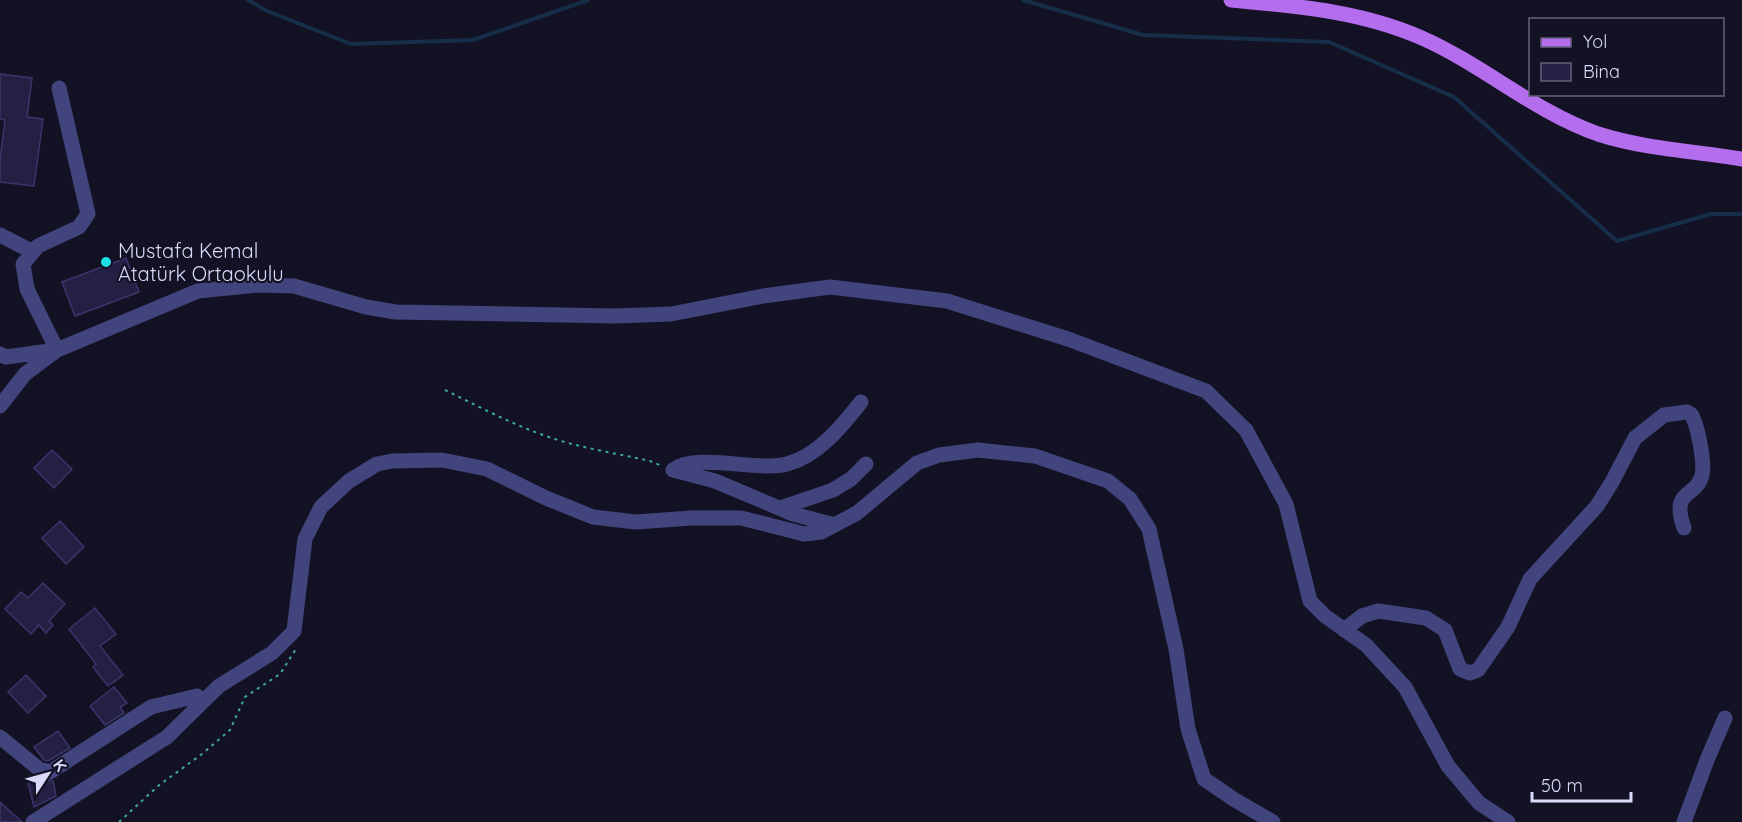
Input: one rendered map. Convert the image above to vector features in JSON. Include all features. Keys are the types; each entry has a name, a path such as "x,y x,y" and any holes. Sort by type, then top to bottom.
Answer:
{"main road":[{"path":"1231,0 1319,8 1367,19 1421,38 1474,64 1556,116 1597,133 1637,145 1742,159"}],"street":[{"path":"57,350 27,289 23,264 38,246 79,228 88,214 59,88"},
{"path":"0,235 33,252"},
{"path":"0,406 25,374 57,350 198,291 260,285 294,286 366,307 396,312 616,316 671,314 763,296 830,288 947,301 1068,339 1206,392 1246,430 1286,504 1310,600 1325,616 1366,645 1404,687 1448,765 1479,803 1508,822"},
{"path":"0,354 6,357 57,350"},
{"path":"673,470 683,465 700,463 776,466 792,462 806,455 830,437 861,402"},
{"path":"1344,630 1362,616 1378,612 1426,618 1444,630 1460,669 1466,673 1474,673 1502,638 1530,579 1597,506 1635,438 1664,416 1687,412 1694,420 1703,473 1681,501 1680,512 1684,528"},
{"path":"33,822 167,737 219,686 272,653 294,631 305,539 321,507 349,481 377,464 393,461 442,460 487,469 546,498 593,517 636,522 691,518 741,518 804,534 821,532 857,513 917,463 939,455 978,450 1035,456 1108,481 1130,499 1149,529 1176,649 1188,729 1204,779 1273,822"},
{"path":"780,508 834,490 851,479 866,464"},
{"path":"673,470 715,481 793,514 835,525"},
{"path":"0,737 39,769 50,772 152,707 197,696 204,701"},
{"path":"1684,822 1725,718"}],"path":[{"path":"445,390 486,411 546,436 650,461 673,470"},
{"path":"119,822 158,786 230,730 245,698 280,674 296,651 294,631"}],"building":[{"path":"0,74 32,78 27,117 43,119 34,186 0,182 5,120 0,119"},
{"path":"126,258 139,292 75,316 62,282"},
{"path":"52,450 72,469 54,488 34,468"},
{"path":"60,521 84,547 66,564 42,538"},
{"path":"43,583 65,604 49,621 53,625 46,633 39,625 31,634 5,609 21,592 28,598"},
{"path":"95,608 116,634 100,646 123,675 108,686 93,667 96,664 69,629"},
{"path":"26,675 46,696 28,713 8,692"},
{"path":"114,687 127,703 120,707 124,713 105,725 90,706"},
{"path":"58,731 70,748 48,761 44,760 34,747"},
{"path":"40,779 53,781 56,796 34,807 28,783"},
{"path":"0,802 22,822 0,822"}],"waterway":[{"path":"248,0 267,11 351,44 473,40 588,0"},
{"path":"1023,0 1143,35 1329,42 1454,97 1617,241 1711,214 1742,214"}],"place":[{"name":"Mustafa Kemal Atatürk Ortaokulu","path":"106,262"}]}
